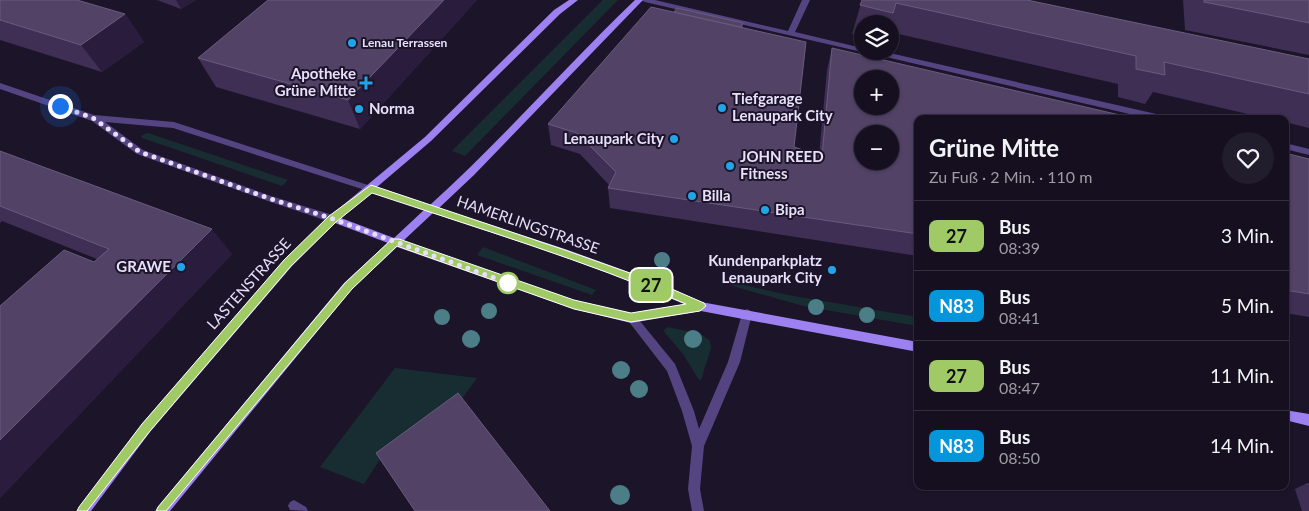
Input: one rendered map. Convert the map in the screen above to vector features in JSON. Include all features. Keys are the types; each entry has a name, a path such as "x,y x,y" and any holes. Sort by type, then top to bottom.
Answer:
{"main road":[{"name":"LASTENSTRASSE","path":"83,511 146,428 288,263 333,219 371,189 428,139 557,12 574,0"},
{"path":"162,511 348,286 471,173 592,46 639,0"},
{"name":"HAMERLINGSTRASSE","path":"371,189 655,286 700,306 914,346"},
{"name":"HAMERLINGSTRASSE","path":"333,219 574,305 631,318 700,306"},
{"path":"1289,416 1309,420"}],"street":[{"path":"645,0 854,48"},
{"path":"790,33 806,0"},
{"path":"899,58 1148,115"},
{"path":"0,86 93,118 174,126 371,189"},
{"path":"93,118 140,152 333,219"},
{"path":"1289,147 1309,152"},
{"path":"698,511 694,489 698,446 734,362 747,314"},
{"path":"631,318 671,368 688,411 698,446"}],"green space":[{"path":"603,0 618,0 465,156 452,151"},
{"path":"147,133 288,180 282,186 142,138 141,136"},
{"path":"483,247 596,290 592,295 477,255"},
{"path":"722,283 735,283 788,295 914,316 914,325 803,306"},
{"path":"668,327 701,334 710,341 711,348 701,380 699,380 683,354 665,333 664,330"},
{"path":"395,368 477,378 461,400 386,450 364,484 320,467"}],"building":[{"path":"0,0 77,0 125,14 81,45 0,20"},
{"name":"Lenau Terrassen","path":"268,0 444,0 348,100 198,58"},
{"path":"862,0 1027,0 1309,59 1309,94 1164,62 1165,75 1136,69 1136,56 896,3 893,13 860,5"},
{"path":"1204,0 1309,0 1309,23 1204,2"},
{"name":"Lenaupark City","path":"651,7 806,42 794,147 822,156 832,48 854,53 854,60 884,60 1120,115 914,115 914,233 608,188 616,172 577,133 548,124"},
{"path":"677,8 743,23 741,27 674,12"},
{"path":"0,151 212,229 0,440 0,306 64,250 94,262 109,249 0,206"},
{"path":"1289,154 1309,159 1309,294 1289,291"},
{"path":"458,393 550,511 415,511 376,453"}],"bus line":[{"name":"27","path":"83,511 146,428 288,263 333,219 371,189 561,252 655,286 700,306 631,318 574,305 395,242 348,286 162,511"}],"place":[{"name":"Lenau Terrassen","path":"352,43"},
{"name":"Apotheke Grüne Mitte","path":"366,83"},
{"name":"Tiefgarage Lenaupark City","path":"722,108"},
{"name":"Norma","path":"359,109"},
{"name":"Lenaupark City","path":"674,139"},
{"name":"JOHN REED Fitness","path":"730,166"},
{"name":"Billa","path":"692,196"},
{"name":"Bipa","path":"765,210"},
{"name":"GRAWE","path":"181,267"},
{"name":"Kundenparkplatz Lenaupark City","path":"832,270"}],"route":[{"path":"60,106 93,118 140,152 333,219 508,283"}]}
